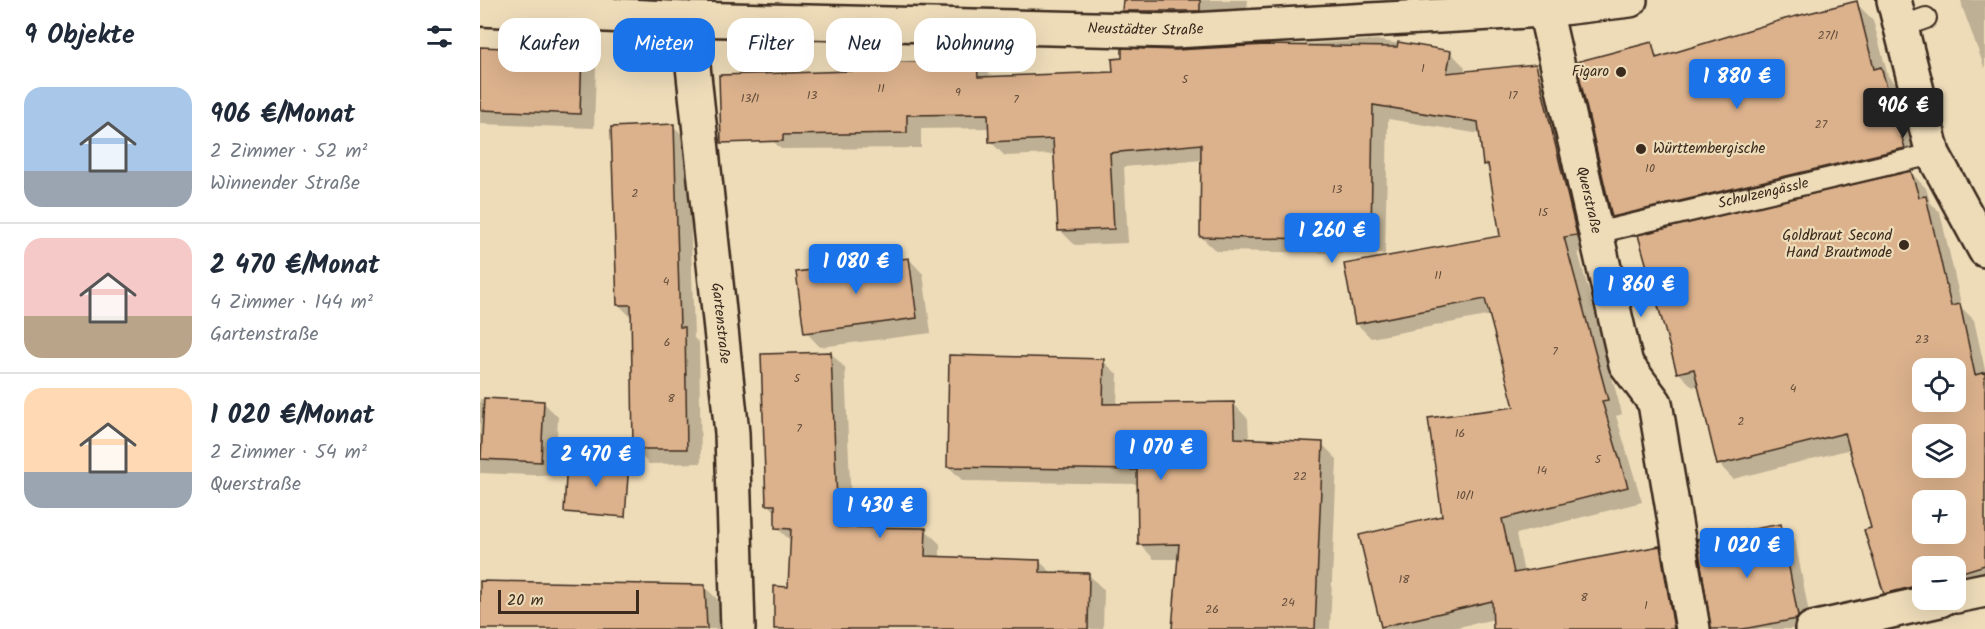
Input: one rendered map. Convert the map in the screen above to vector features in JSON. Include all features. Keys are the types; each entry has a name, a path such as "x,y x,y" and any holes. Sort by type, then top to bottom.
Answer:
{"street":[{"name":"Neustädter Straße","path":"715,20 1175,31 1545,10 1630,0"},
{"name":"Neustädter Straße","path":"480,9 667,18"},
{"name":"Querstraße","path":"1545,10 1626,364 1655,403 1693,629"},
{"path":"1907,15 1934,154 1985,250"},
{"name":"Gartenstraße","path":"694,72 732,433 738,629"},
{"path":"1966,594 1985,590"},
{"path":"1812,629 1912,606"}],"lane":[{"name":"Schulzengässle","path":"1596,233 1934,154"}],"building":[{"path":"1123,0 1200,0 1200,11 1122,11"},
{"path":"1857,1 1874,69 1881,67 1905,148 1612,217 1576,62 1652,42 1656,58 1785,19"},
{"path":"1398,42 1451,51 1447,73 1536,64 1577,235 1564,237 1608,400 1602,401 1628,487 1502,519 1514,573 1660,546 1674,629 1493,629 1492,601 1381,627 1359,535 1442,516 1428,418 1514,407 1485,299 1355,324 1344,264 1500,236 1488,164 1483,165 1478,122 1373,105 1371,240 1200,237 1201,144 1110,153 1114,229 1058,231 1053,139 989,142 988,114 907,115 907,133 783,135 783,141 721,143 719,75 902,72 902,62 914,62 914,72 978,72 978,77 1113,72 1112,59 1122,58 1122,48 1176,50 1265,45 1397,47"},
{"path":"480,47 498,48 498,72 581,72 580,114 480,110"},
{"path":"674,124 680,327 685,327 687,449 633,449 631,305 617,305 611,127"},
{"path":"1911,171 1919,197 1926,196 1951,306 1960,304 1975,375 1985,372 1985,565 1966,571 1966,556 1912,556 1912,587 1884,594 1864,530 1871,528 1845,433 1717,465 1694,369 1677,373 1638,235"},
{"path":"909,258 917,318 804,333 796,272"},
{"path":"831,352 838,527 926,528 925,556 1040,560 1040,572 1089,573 1088,629 774,629 774,586 788,587 791,529 775,528 775,505 766,505 761,354"},
{"path":"949,355 1104,359 1103,404 1234,402 1235,438 1323,442 1315,629 1172,629 1179,544 1138,545 1137,470 947,467"},
{"path":"484,398 544,401 541,462 481,459"},
{"path":"567,459 629,463 625,517 564,512"},
{"path":"1781,524 1797,619 1743,629 1711,629 1697,539"},
{"path":"480,581 705,585 707,629 480,629"}],"place":[{"name":"Figaro","path":"1621,72"},
{"name":"Württembergische","path":"1641,149"},
{"name":"Goldbraut Second Hand Brautmode","path":"1904,245"}]}
